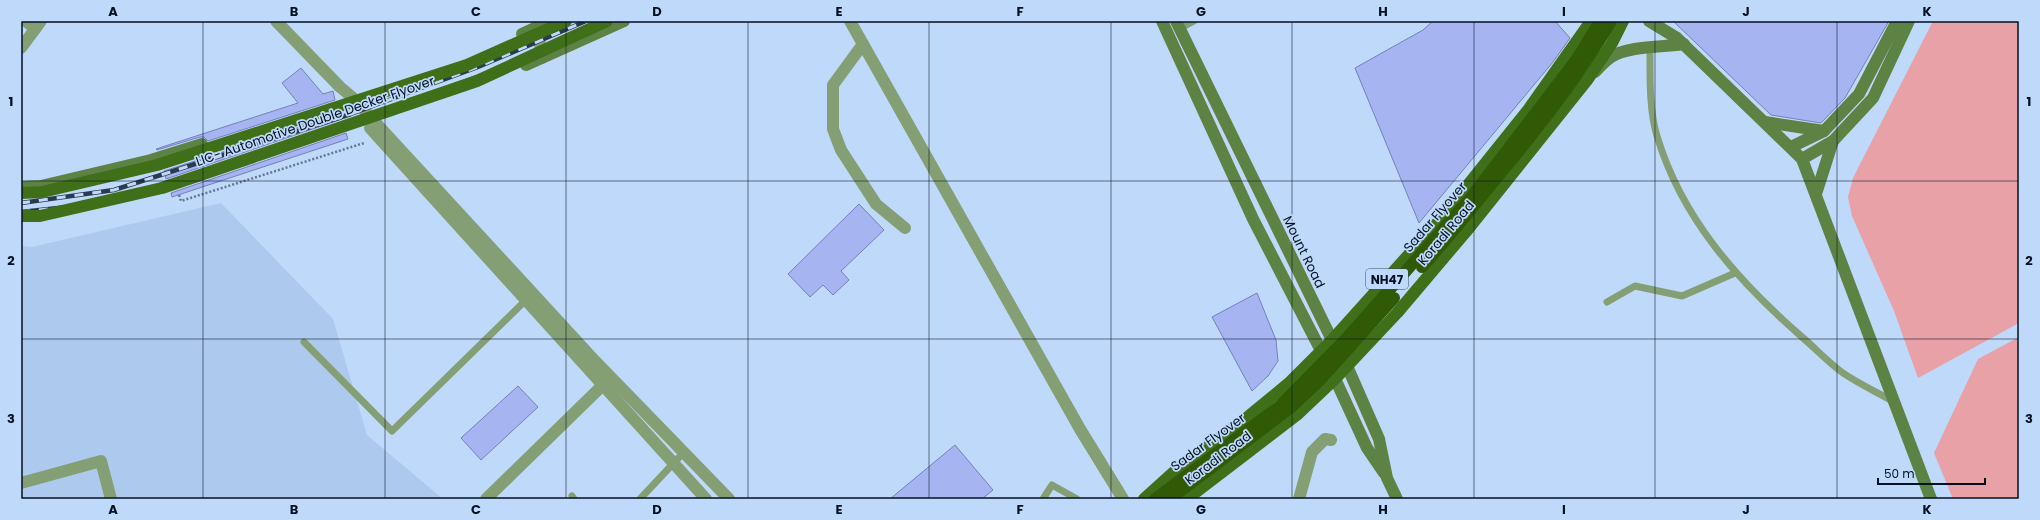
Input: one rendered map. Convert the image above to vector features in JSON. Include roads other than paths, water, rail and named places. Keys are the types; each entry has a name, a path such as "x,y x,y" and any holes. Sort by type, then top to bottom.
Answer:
{"highway":[{"name":"Sadar Flyover","path":"1155,499 1280,406 1346,339 1473,195 1577,59 1600,21"},
{"name":"Sadar Flyover","path":"1170,499 1290,408 1320,380 1477,202 1565,94 1591,55 1611,21"}],"main road":[{"path":"21,187 41,186 151,160 462,62 537,24 550,21"},
{"name":"LIC- Automotive Double Decker Flyover","path":"21,193 42,192 157,165 467,65 566,21"},
{"name":"LIC- Automotive Double Decker Flyover","path":"21,216 40,216 162,188 477,81 607,21"},
{"path":"21,220 44,220 178,187 471,90 624,21"},
{"path":"1162,21 1253,219 1335,379 1367,448 1387,478"},
{"name":"NH47","path":"1144,499 1175,471 1249,416 1289,383 1332,340 1439,221 1528,110 1591,21"},
{"name":"Koradi Road","path":"1187,499 1298,414 1347,366 1446,255 1588,79 1612,43 1623,21"},
{"path":"1648,21 1677,38 1684,44 1802,159 1931,499"},
{"path":"1791,147 1824,131 1859,94 1897,21"},
{"path":"1802,159 1833,141 1873,98 1909,21"},
{"name":"Mount Road","path":"1177,25 1332,340 1347,366 1379,439 1387,478 1397,499"},
{"path":"1588,79 1612,56 1638,48 1684,44"},
{"path":"1765,122 1824,131"},
{"path":"1816,194 1833,141"}],"street":[{"path":"21,48 38,25 26,21"},
{"path":"276,21 340,87 348,98 607,381 673,465 706,499"},
{"path":"850,21 1080,429 1123,499"},
{"path":"537,24 542,58"},
{"path":"863,44 833,85 833,129 841,150 876,204 905,228"},
{"path":"371,123 526,300 607,381 684,452 729,499"},
{"path":"486,499 607,381"},
{"path":"1299,499 1312,452 1325,438 1331,440"},
{"path":"21,483 102,461 111,499"}],"lane":[{"path":"1177,25 1194,21"},
{"path":"1650,48 1649,80 1656,135 1679,192 1706,235 1735,273 1769,309 1843,373 1894,402"},
{"path":"1607,302 1635,286 1682,296 1735,273"},
{"path":"304,342 392,431 526,300"},
{"path":"640,499 684,452"},
{"path":"1043,499 1052,485 1077,499"}],"railway":[{"path":"21,203 114,190 351,114 478,67 586,21"},
{"path":"21,212 67,207 117,199 354,122 482,75 606,21"}]}
